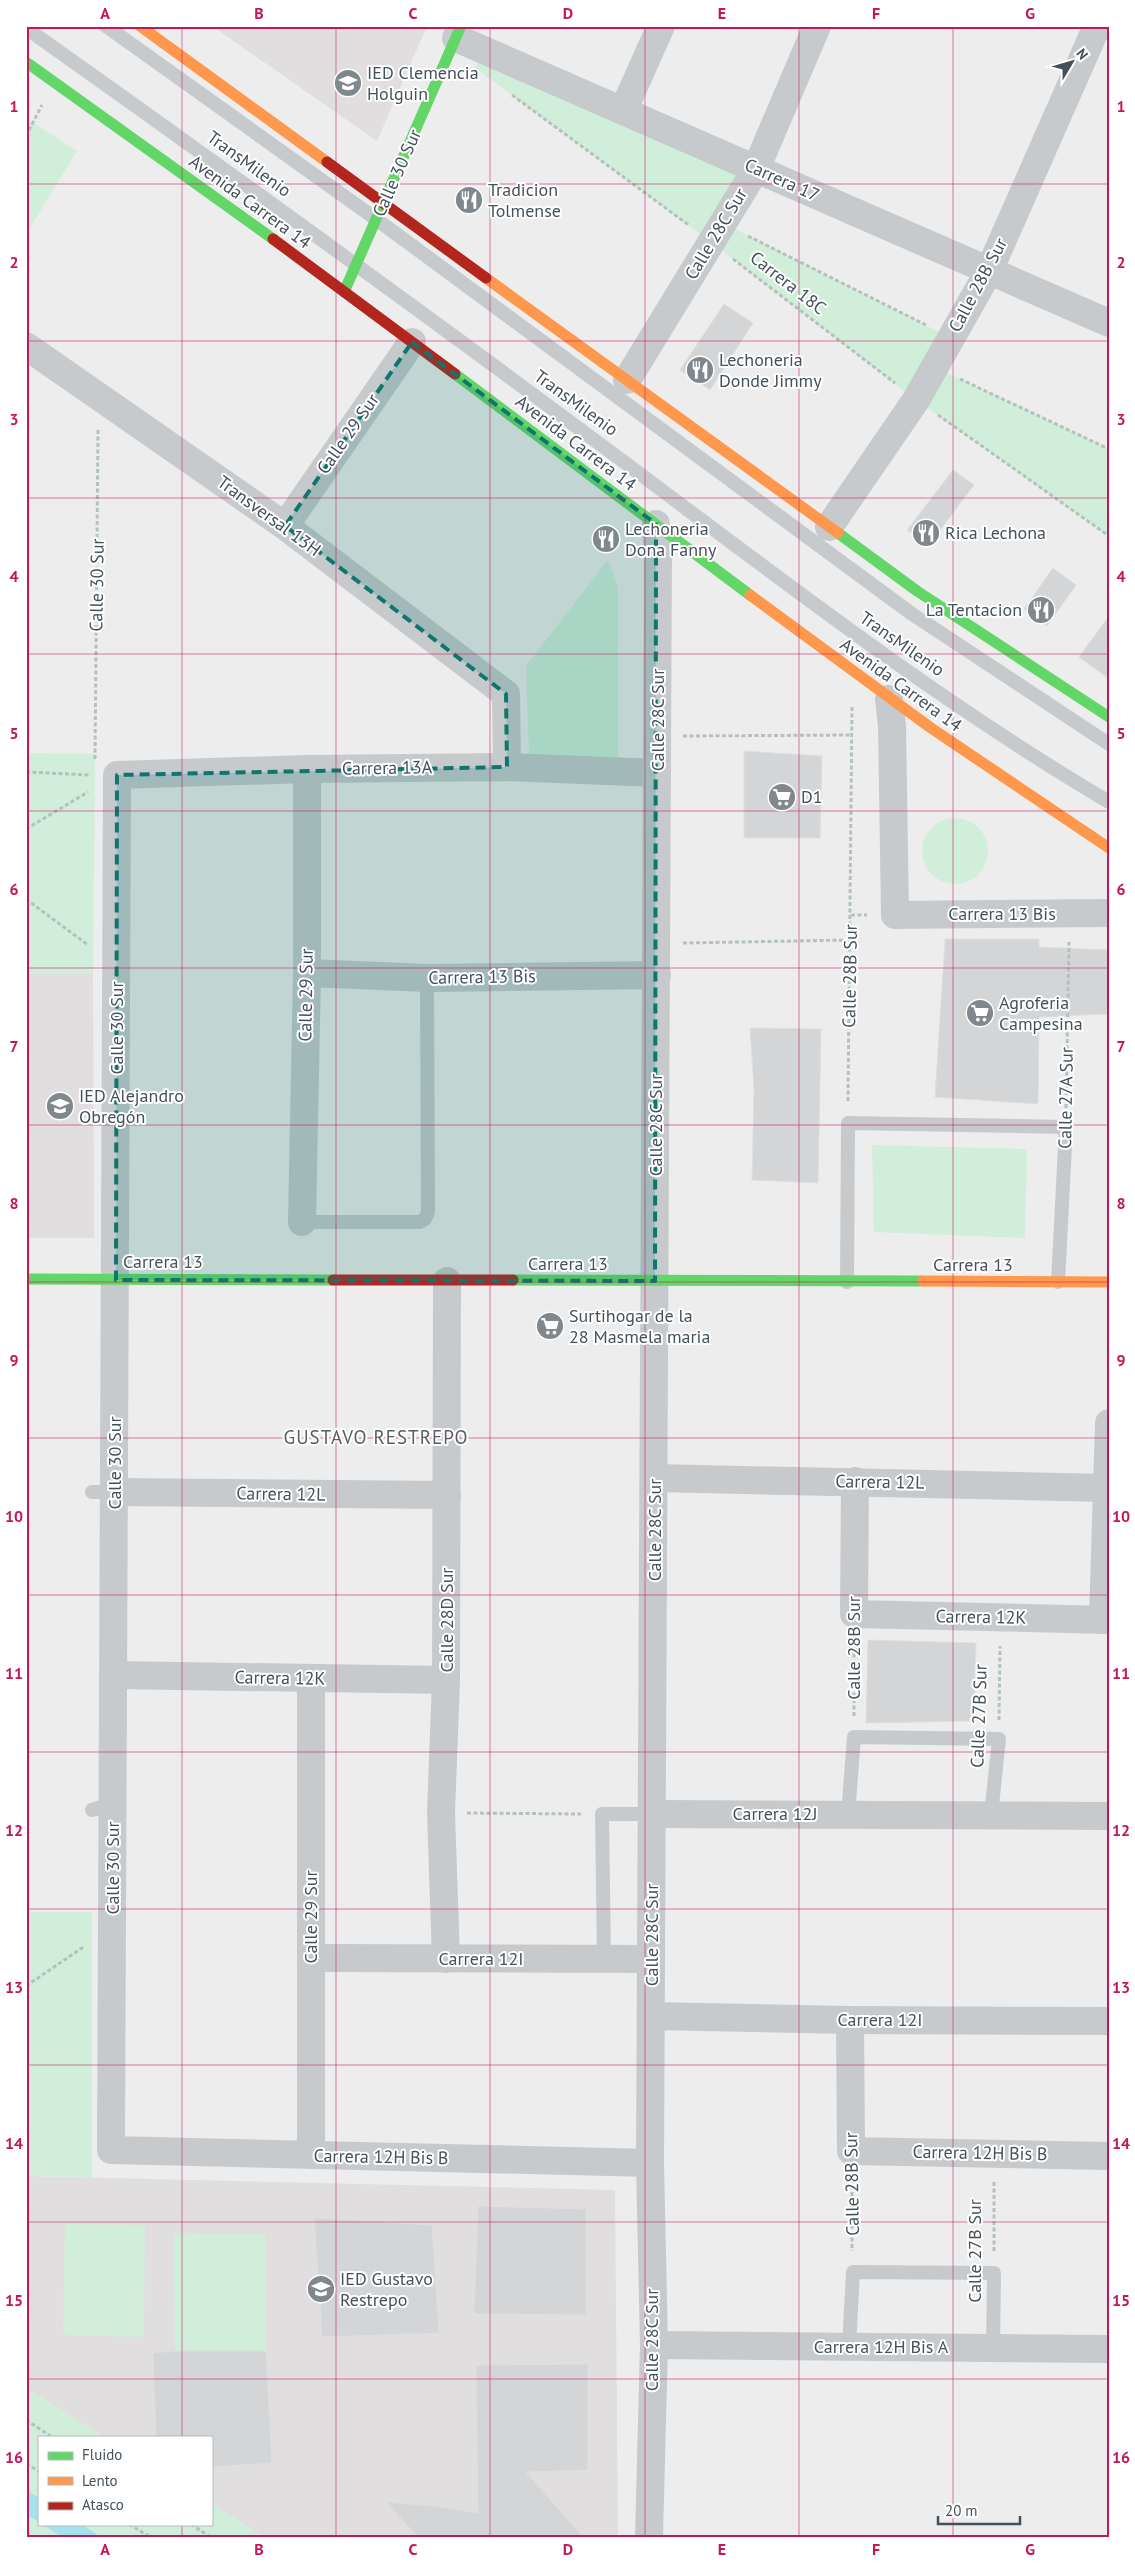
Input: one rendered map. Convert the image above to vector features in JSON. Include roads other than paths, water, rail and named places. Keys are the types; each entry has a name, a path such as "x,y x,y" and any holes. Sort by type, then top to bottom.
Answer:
{"main road":[{"path":"140,26 830,527 998,646 1109,717"},
{"name":"Calle 30 Sur","path":"344,292 459,32"},
{"name":"Avenida Carrera 14","path":"26,62 412,342 889,699 972,758 1109,848"},
{"name":"Carrera 13","path":"26,1280 1109,1282"}],"street":[{"path":"623,111 661,26"},
{"name":"Calle 28C Sur","path":"627,380 756,169 817,26"},
{"name":"Calle 28B Sur","path":"830,527 916,400 989,271 1097,26"},
{"name":"Carrera 17","path":"459,32 623,111 1109,323"},
{"name":"Calle 29 Sur","path":"285,526 412,342"},
{"name":"Transversal 13H","path":"26,346 285,526 506,694 507,767"},
{"name":"Calle 28C Sur","path":"649,2537 654,2345 650,2164 654,1814 658,737 658,554 656,524"},
{"name":"Carrera 13 Bis","path":"889,699 892,726 895,915 1109,912"},
{"name":"Carrera 13A","path":"106,775 307,769 507,767 657,772"},
{"name":"Calle 29 Sur","path":"302,1222 307,973 307,769"},
{"name":"Calle 30 Sur","path":"106,775 117,967 116,1280 103,1492 114,1676 103,1806 112,1928 111,2150"},
{"name":"Carrera 13 Bis","path":"307,973 428,978 657,975"},
{"name":"Calle 28D Sur","path":"446,1959 441,1813 446,1680 447,1281"},
{"path":"1106,1620 1105,1488 1109,1423"},
{"name":"Carrera 12L","path":"655,1478 1105,1488"},
{"name":"Calle 28B Sur","path":"854,1614 855,1481"},
{"name":"Carrera 12L","path":"103,1492 447,1495"},
{"name":"Carrera 12K","path":"854,1614 1106,1620"},
{"name":"Carrera 12K","path":"114,1676 446,1680"},
{"name":"Calle 29 Sur","path":"311,1678 311,2155"},
{"name":"Carrera 12J","path":"654,1814 1109,1816"},
{"name":"Carrera 12I","path":"311,1958 651,1959"},
{"name":"Carrera 12I","path":"652,2016 850,2020 1109,2021"},
{"name":"Calle 28B Sur","path":"850,2020 851,2151"},
{"name":"Carrera 12H Bis B","path":"111,2150 650,2164"},
{"name":"Carrera 12H Bis B","path":"851,2151 1109,2156"},
{"name":"Carrera 12H Bis A","path":"654,2345 1109,2349"}],"lane":[{"name":"TransMilenio","path":"106,26 376,219 859,576 1008,679 1109,744"},
{"name":"TransMilenio","path":"26,28 356,264 864,640 986,726 1109,802"},
{"path":"302,1222 420,1222 425,1219 428,1212 428,978"},
{"name":"Calle 27A Sur","path":"847,1282 848,1123 1066,1127 1058,1282"},
{"name":"Calle 27B Sur","path":"848,1815 854,1737 999,1739 991,1815"},
{"name":"Carrera 12J","path":"604,1959 602,1814 654,1814"},
{"name":"Calle 27B Sur","path":"848,2347 853,2272 994,2273 993,2348"}],"water":[{"path":"26,2490 38,2497 38,2521 26,2514"},
{"path":"45,2526 84,2526 101,2537 62,2537"}],"place":[{"name":"IED Clemencia Holguin","path":"348,83"},
{"name":"Tradicion Tolmense","path":"469,200"},
{"name":"Lechoneria Donde Jimmy","path":"700,370"},
{"name":"Rica Lechona","path":"926,533"},
{"name":"Lechoneria Dona Fanny","path":"606,539"},
{"name":"La Tentacion","path":"1041,610"},
{"name":"D1","path":"782,797"},
{"name":"Agroferia Campesina","path":"980,1013"},
{"name":"IED Alejandro Obregón","path":"60,1106"},
{"name":"Surtihogar de la 28 Masmela maria","path":"550,1326"},
{"name":"IED Gustavo Restrepo","path":"321,2289"}],"district":[{"name":"GUSTAVO RESTREPO","path":"376,1437"}]}
